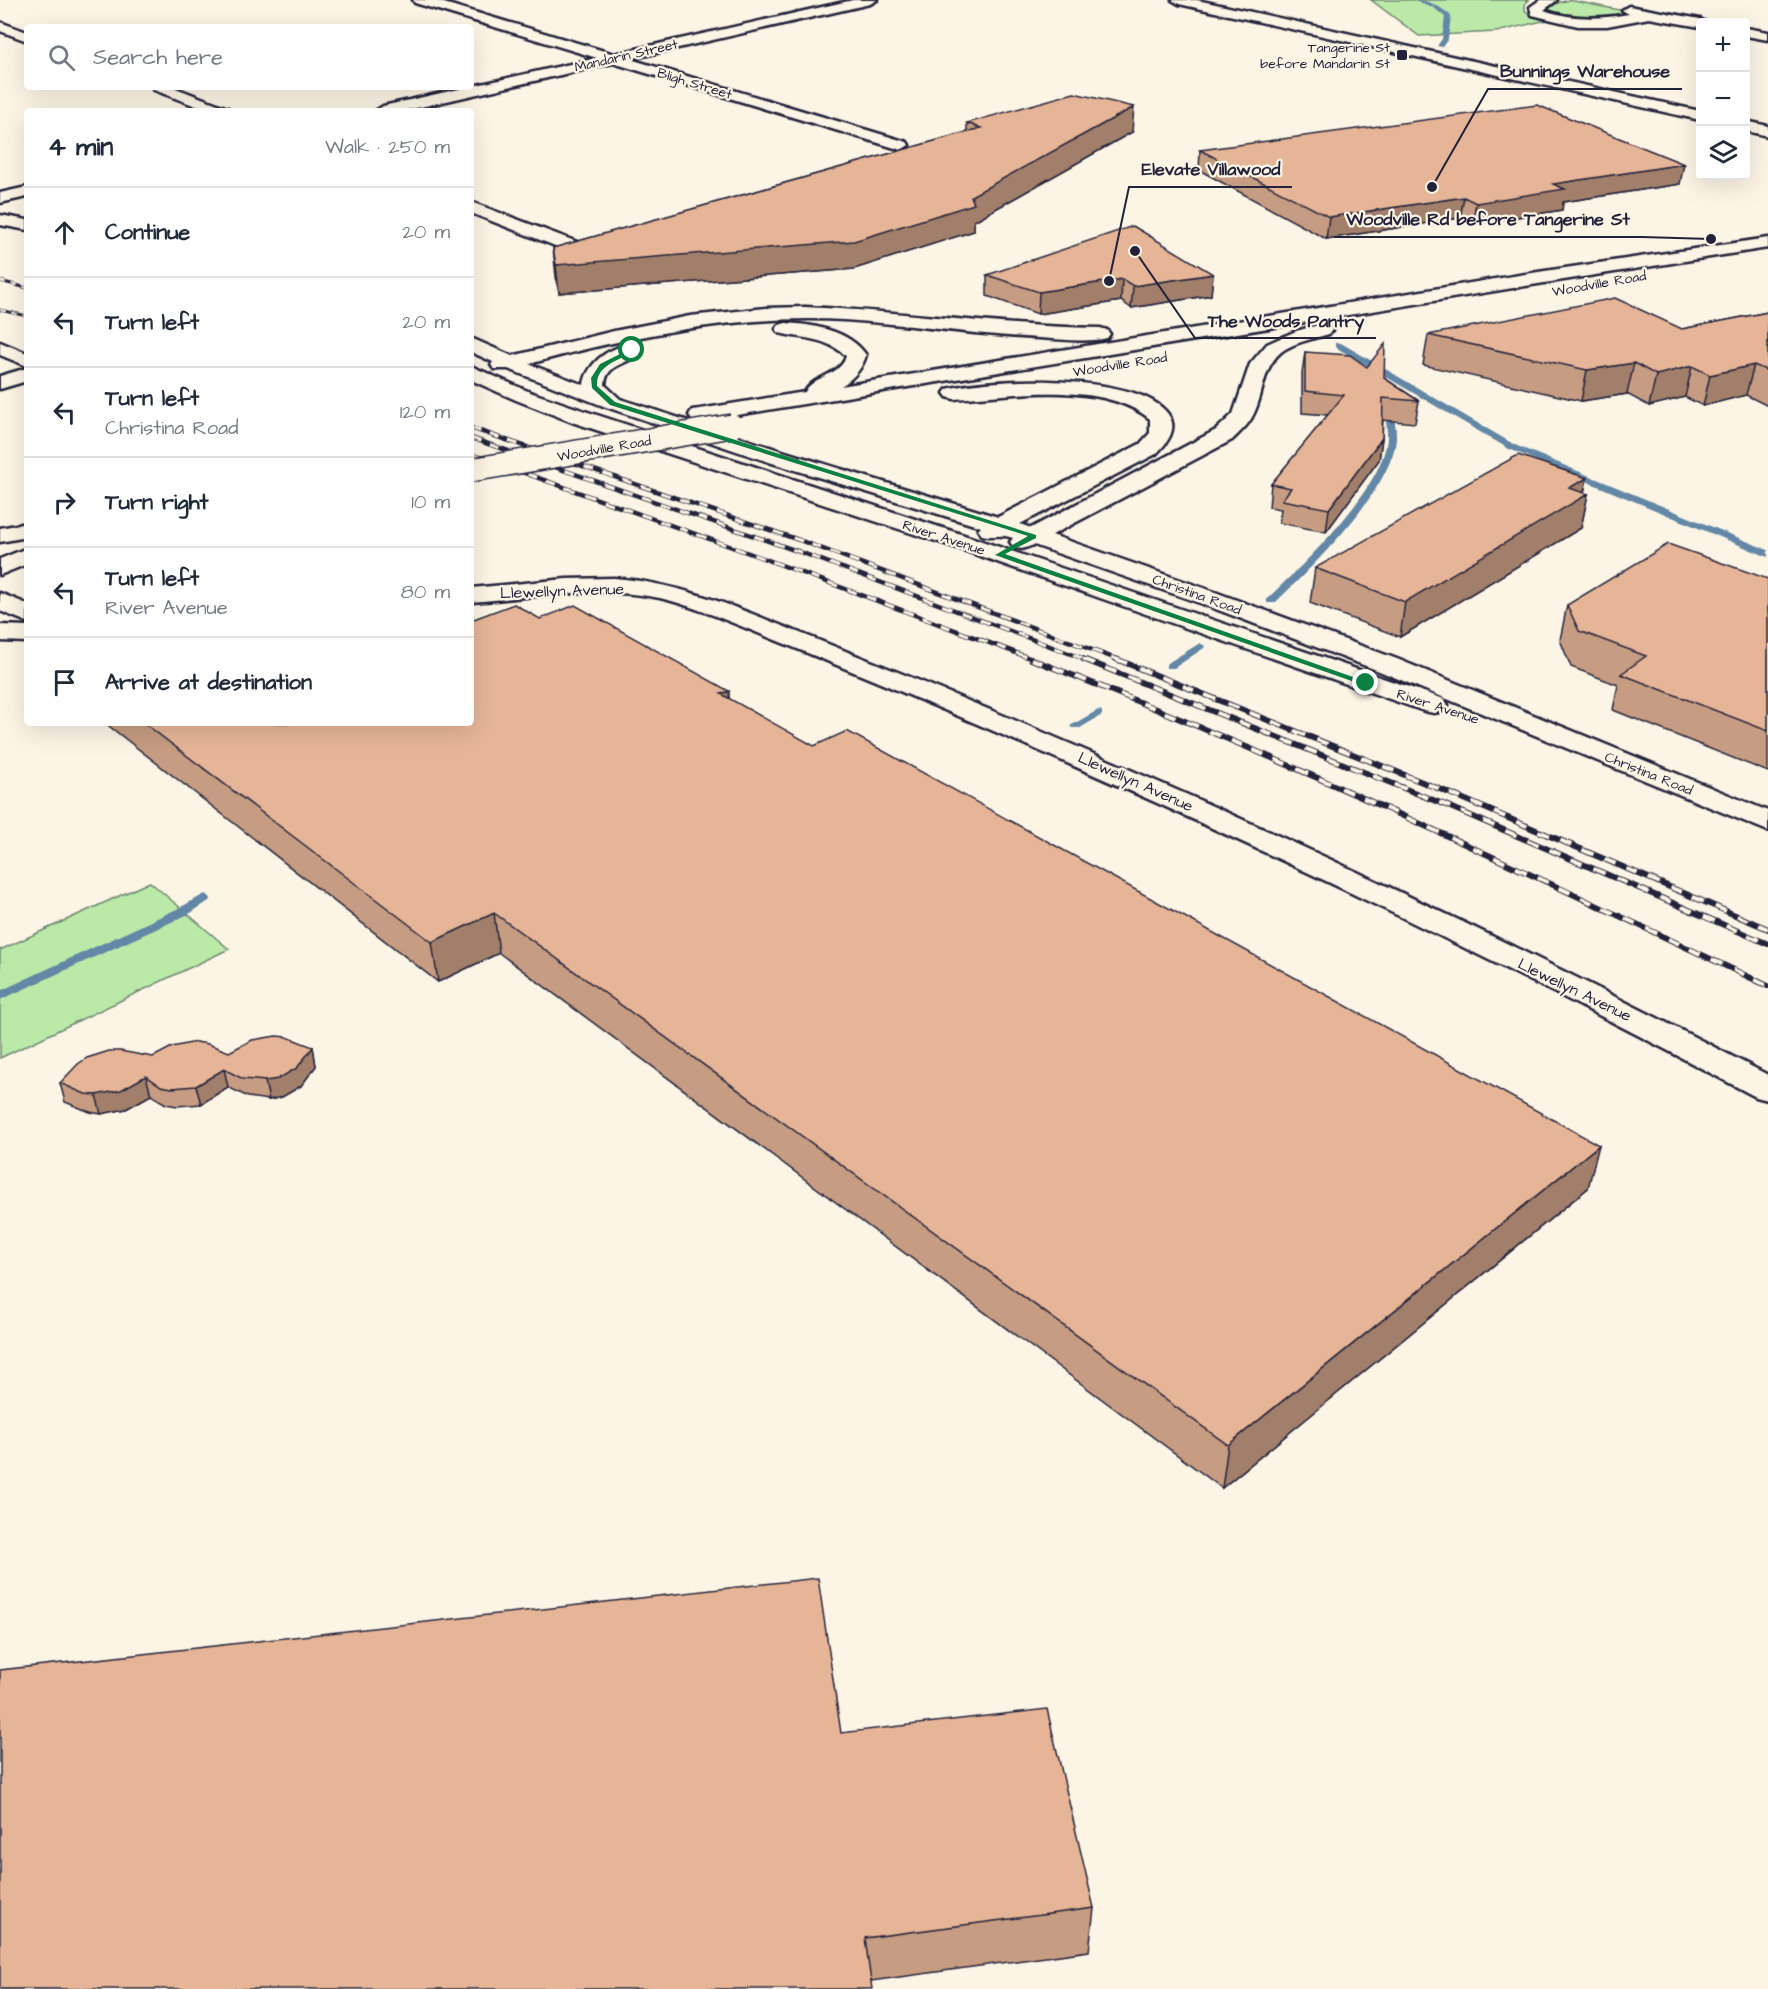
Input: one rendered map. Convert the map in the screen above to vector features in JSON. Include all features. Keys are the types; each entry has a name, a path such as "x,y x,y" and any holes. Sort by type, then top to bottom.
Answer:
{"main road":[{"name":"Bligh Street","path":"420,0 901,145"},
{"name":"Mandarin Street","path":"396,108 870,0"},
{"path":"1179,0 1696,115"},
{"path":"1550,0 1538,7 1538,12 1551,18 1581,22 1607,22 1648,14"},
{"path":"1610,5 1696,22"},
{"path":"0,26 24,43"},
{"path":"1750,33 1768,36"},
{"path":"167,90 215,108"},
{"path":"1750,127 1768,131"},
{"path":"0,198 24,193"},
{"path":"474,208 574,247"},
{"path":"0,219 24,224"},
{"name":"Woodville Road","path":"474,453 1768,243"},
{"name":"Woodville Road","path":"474,469 1768,255"},
{"path":"474,372 591,340 721,318 765,314 847,315 983,329 1072,334 1157,332 1282,320"},
{"path":"496,384 532,373 632,350 721,333 772,328 819,333 849,346 856,355 855,364 846,373 800,398"},
{"path":"999,555 1224,435 1238,422 1246,406 1257,370 1264,358 1285,341 1322,330"},
{"path":"474,338 531,342 591,340"},
{"path":"474,345 532,373 613,404"},
{"path":"0,348 24,359"},
{"path":"613,404 594,387 594,378 602,365 632,350"},
{"name":"River Avenue","path":"474,373 580,417 965,543 1366,683 1658,778"},
{"path":"0,383 24,375"},
{"path":"928,395 1017,388 1081,388 1131,398 1152,408 1160,418 1162,429 1159,440 1148,449 965,543"},
{"name":"Christina Road","path":"613,404 1034,536 1388,665 1768,822"},
{"path":"0,535 24,531"},
{"path":"0,555 24,550"},
{"path":"0,568 24,556"},
{"name":"Llewellyn Avenue","path":"474,595 571,587 630,587 659,591 724,611 1037,737 1239,827 1665,1034 1768,1089"},
{"path":"0,601 24,613"},
{"path":"0,610 24,614"},
{"path":"0,633 24,634"}],"green space":[{"path":"1371,0 1529,0 1525,4 1525,11 1547,20 1496,32 1419,36"},
{"path":"1569,0 1629,12 1599,18 1575,19 1556,14 1549,8"},
{"path":"150,882 229,949 0,1058 0,950"}],"building":[{"path":"1074,93 1134,107 971,196 974,204 854,241 556,265 553,248 981,128 967,123"},
{"path":"1537,105 1684,164 1553,184 1565,189 1476,203 1464,197 1329,217 1200,150"},
{"path":"1133,226 1213,274 1133,286 1122,279 1039,292 987,275"},
{"path":"1615,298 1682,329 1768,312 1768,371 1754,365 1710,375 1692,366 1656,375 1634,363 1587,370 1428,335"},
{"path":"1385,344 1384,378 1419,401 1383,398 1382,438 1329,509 1282,500 1291,488 1271,484 1344,395 1305,391 1305,352 1350,355 1367,367"},
{"path":"1518,455 1587,478 1569,488 1588,494 1405,602 1315,568"},
{"path":"1668,544 1768,579 1768,731 1621,674 1646,656 1579,631 1567,605"},
{"path":"514,604 540,619 575,605 729,691 721,694 814,746 847,731 1599,1145 1228,1445 494,913 432,942 148,726 474,726 474,619"},
{"path":"276,1036 287,1037 313,1047 297,1068 278,1079 265,1081 243,1079 224,1069 196,1086 172,1088 161,1086 146,1076 121,1090 96,1095 85,1094 60,1083 87,1058 109,1051 153,1057 172,1047 196,1042 229,1052 252,1040"},
{"path":"818,1578 841,1733 1047,1709 1094,1908 865,1938 872,1989 0,1989 0,1670"}],"waterway":[{"path":"1418,0 1436,7 1448,16 1445,39 1440,46"},
{"path":"1338,345 1512,447 1768,554"},
{"path":"1271,601 1341,527 1386,462 1391,445 1387,404"},
{"path":"1170,666 1200,646"},
{"path":"1076,726 1098,713"},
{"path":"0,996 184,911 205,898"}],"railway":[{"path":"0,281 24,287"},
{"path":"0,310 24,315"},
{"path":"474,429 799,540 1119,660"},
{"path":"474,439 800,552 1087,660"},
{"path":"474,455 760,557 1035,660"},
{"path":"1031,659 1218,735 1403,816 1768,986"},
{"path":"1083,659 1448,806 1768,944"},
{"path":"1116,659 1447,792 1768,929"}],"place":[{"name":"Tangerine St before Mandarin St","path":"1402,55"},
{"name":"Bunnings Warehouse","path":"1432,187"},
{"name":"Woodville Rd before Tangerine St","path":"1711,239"},
{"name":"The Woods Pantry","path":"1135,251"},
{"name":"Elevate Villawood","path":"1109,281"}],"route":[{"path":"632,350 602,365 594,378 594,387 613,404 1034,536 999,555 1366,683"}]}
